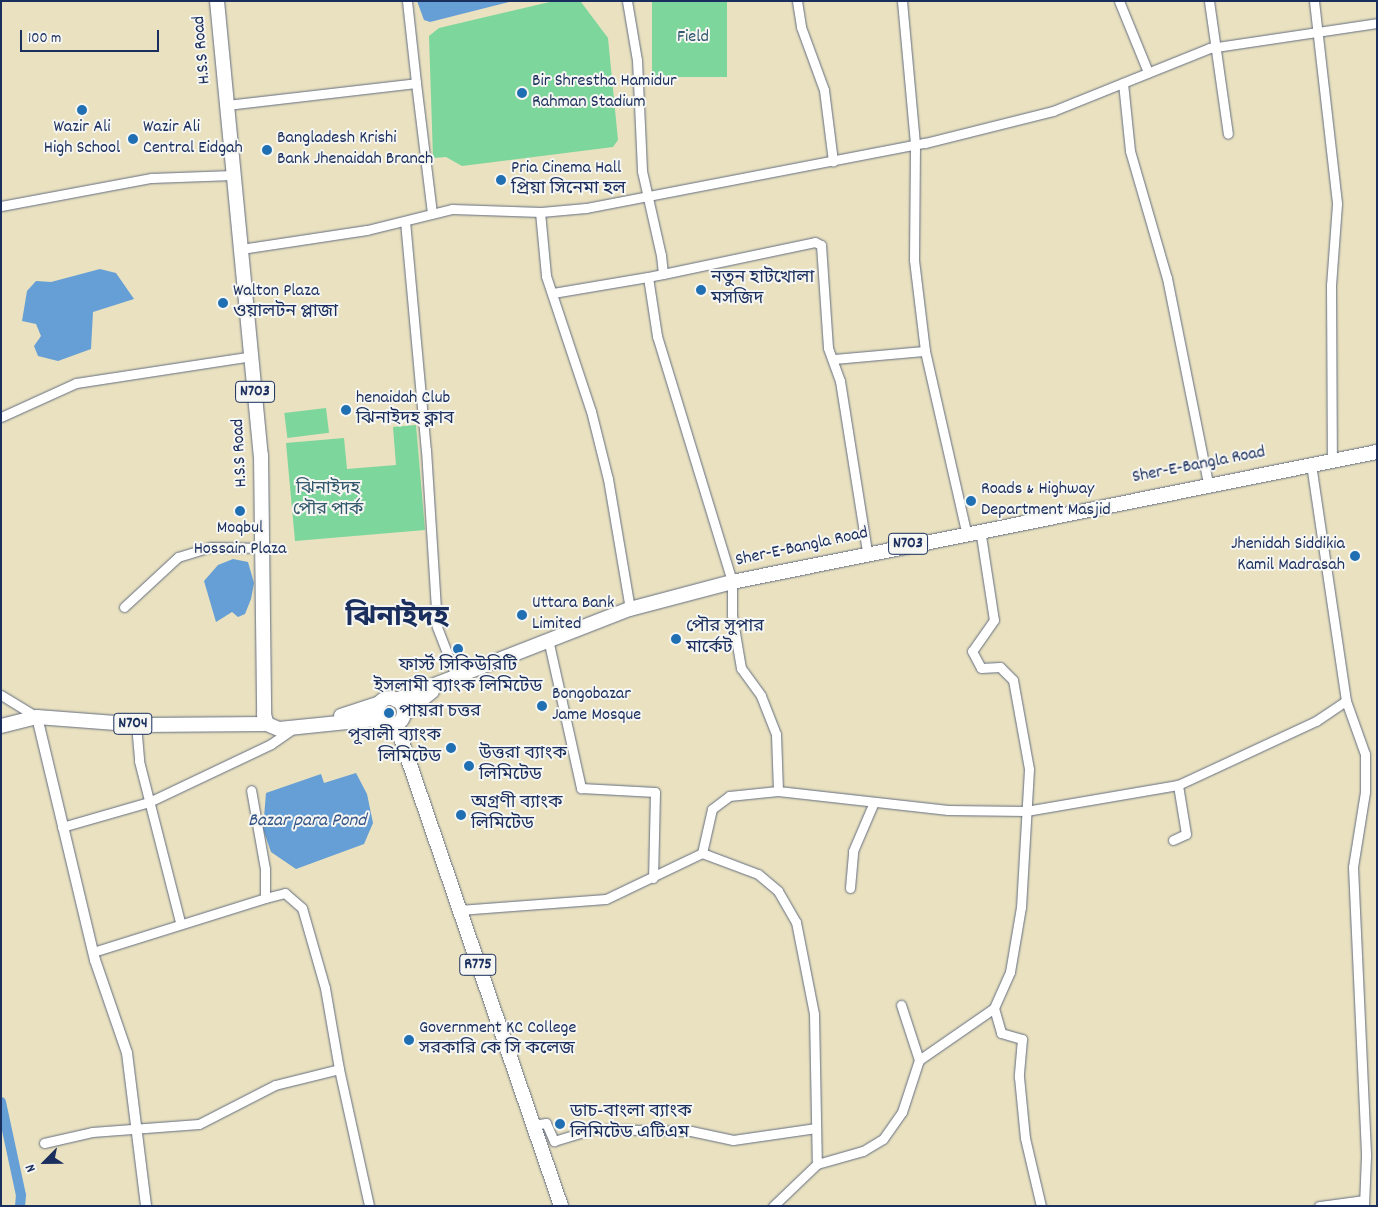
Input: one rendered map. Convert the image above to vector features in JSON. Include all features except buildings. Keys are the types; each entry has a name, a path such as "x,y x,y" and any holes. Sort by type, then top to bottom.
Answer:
{"main road":[{"name":"H.S.S Road","path":"217,1 252,356 264,548 262,706 267,724"},
{"name":"Sher-E-Bangla Road","path":"396,700 548,639 630,609 732,582 980,529 1311,463 1377,452"},
{"name":"Sher-E-Bangla Road","path":"392,721 454,677"},
{"name":"N703","path":"267,724 279,729 324,722 380,703 396,700"},
{"path":"392,721 396,700"},
{"path":"380,703 392,721"},
{"name":"N704","path":"1,726 37,717 136,724 267,724"},
{"name":"N703","path":"324,722 392,721"},
{"name":"R775","path":"392,721 561,1206"},
{"name":"R775","path":"392,721 553,1206"}],"street":[{"path":"407,1 432,213"},
{"path":"627,1 648,195 663,274"},
{"path":"797,1 801,27 824,90 833,161"},
{"path":"902,1 915,145 914,260 925,351 966,532"},
{"path":"1119,1 1148,72"},
{"path":"1209,1 1228,134"},
{"path":"1314,1 1337,204 1331,285 1332,459"},
{"path":"241,249 405,221 432,213 470,208 540,212 648,195 915,145 1053,111 1148,72 1217,47 1318,30 1377,24"},
{"path":"227,105 416,83"},
{"path":"1123,83 1130,151 1167,278 1208,484"},
{"path":"1,206 150,178 233,175"},
{"path":"540,212 544,264 608,479 630,609"},
{"path":"405,221 437,627 454,677"},
{"path":"552,293 648,277 818,243 824,254 833,359 842,389 867,552"},
{"path":"648,277 657,336 732,582 732,615 741,668 761,696 776,734 778,791"},
{"path":"833,359 925,351"},
{"path":"1,417 76,383 252,356"},
{"path":"1311,463 1346,702 1365,754 1366,792 1353,867 1364,1203 1319,1206"},
{"path":"919,1060 994,1008 1010,972 1021,907 1029,769 1013,680 1000,667 981,668 972,651 994,620 980,529"},
{"path":"124,607 178,557 211,547 264,548"},
{"path":"548,639 581,788 655,792 653,878"},
{"path":"1,695 37,717 93,952 126,1053 146,1206"},
{"path":"702,853 712,809 720,801 730,796 778,791 948,810 1026,811 1178,785 1316,721 1346,702"},
{"path":"136,724 149,802 180,922"},
{"path":"62,828 149,802 271,744 296,727"},
{"path":"1173,840 1186,834 1178,785"},
{"path":"251,790 265,869 265,898"},
{"path":"850,888 853,851 874,802"},
{"path":"459,910 606,899 702,853 758,874 790,906 814,1014 817,1164"},
{"path":"93,952 180,922 285,893 302,908 325,988 369,1206"},
{"path":"773,1206 817,1164 863,1151 883,1139 902,1112 919,1060 901,1005"},
{"path":"994,1008 1001,1033 1022,1038 1019,1077 1025,1138 1041,1206"},
{"path":"44,1143 92,1132 199,1124 275,1085 340,1069"},
{"path":"533,1125 546,1123 554,1141 594,1129 691,1131 733,1140 816,1128"}],"green space":[{"name":"Bir Shrestha Hamidur Rahman Stadium","path":"554,1 581,2 608,38 618,140 613,147 462,166 446,157 433,158 429,36 439,28"},
{"name":"Field","path":"652,1 727,1 727,77 652,77"},
{"path":"326,408 329,433 287,438 284,413"},
{"name":"ঝিনাইদহ পৌর পার্ক","path":"416,425 425,530 295,541 286,443 344,438 347,469 396,465 393,427"}],"water":[{"path":"417,1 513,1 430,22 424,20"},
{"path":"100,269 116,273 134,299 93,312 91,349 58,361 38,356 34,346 41,336 36,324 22,321 27,291 36,281 51,282"},
{"path":"233,559 248,562 254,583 251,599 245,614 238,617 232,612 216,622 204,581 218,565"},
{"name":"Bazar para Pond","path":"356,773 367,794 373,823 364,844 296,869 271,852 263,829 266,793 321,774 324,783"}],"waterway":[{"path":"1,1102 21,1195 20,1206"}],"place":[{"name":"Bir Shrestha Hamidur Rahman Stadium","path":"522,93"},
{"name":"Wazir Ali High School","path":"82,110"},
{"name":"Wazir Ali Central Eidgah","path":"133,139"},
{"name":"Bangladesh Krishi Bank Jhenaidah Branch","path":"267,150"},
{"name":"Pria Cinema Hall প্রিয়া সিনেমা হল","path":"501,180"},
{"name":"নতুন হাটখোলা মসজিদ","path":"701,290"},
{"name":"Walton Plaza ওয়ালটন প্লাজা","path":"223,303"},
{"name":"henaidah Club ঝিনাইদহ ক্লাব","path":"346,410"},
{"name":"Roads & Highway Department Masjid","path":"971,501"},
{"name":"Moqbul Hossain Plaza","path":"240,511"},
{"name":"Jhenidah Siddikia Kamil Madrasah","path":"1355,556"},
{"name":"Uttara Bank Limited","path":"522,615"},
{"name":"পৌর সুপার মার্কেট","path":"676,639"},
{"name":"ফার্স্ট সিকিউরিটি ইসলামী ব্যাংক লিমিটেড","path":"458,649"},
{"name":"Bongobazar Jame Mosque","path":"542,706"},
{"name":"পায়রা চত্তর","path":"389,713"},
{"name":"পূবালী ব্যাংক লিমিটেড","path":"451,748"},
{"name":"উত্তরা ব্যাংক লিমিটেড","path":"469,766"},
{"name":"অগ্রণী ব্যাংক লিমিটেড","path":"461,815"},
{"name":"Government KC College সরকারি কে সি কলেজ","path":"409,1040"},
{"name":"ডাচ-বাংলা ব্যাংক লিমিটেড এটিএম","path":"560,1124"}],"district":[{"name":"ঝিনাইদহ","path":"397,620"}]}
